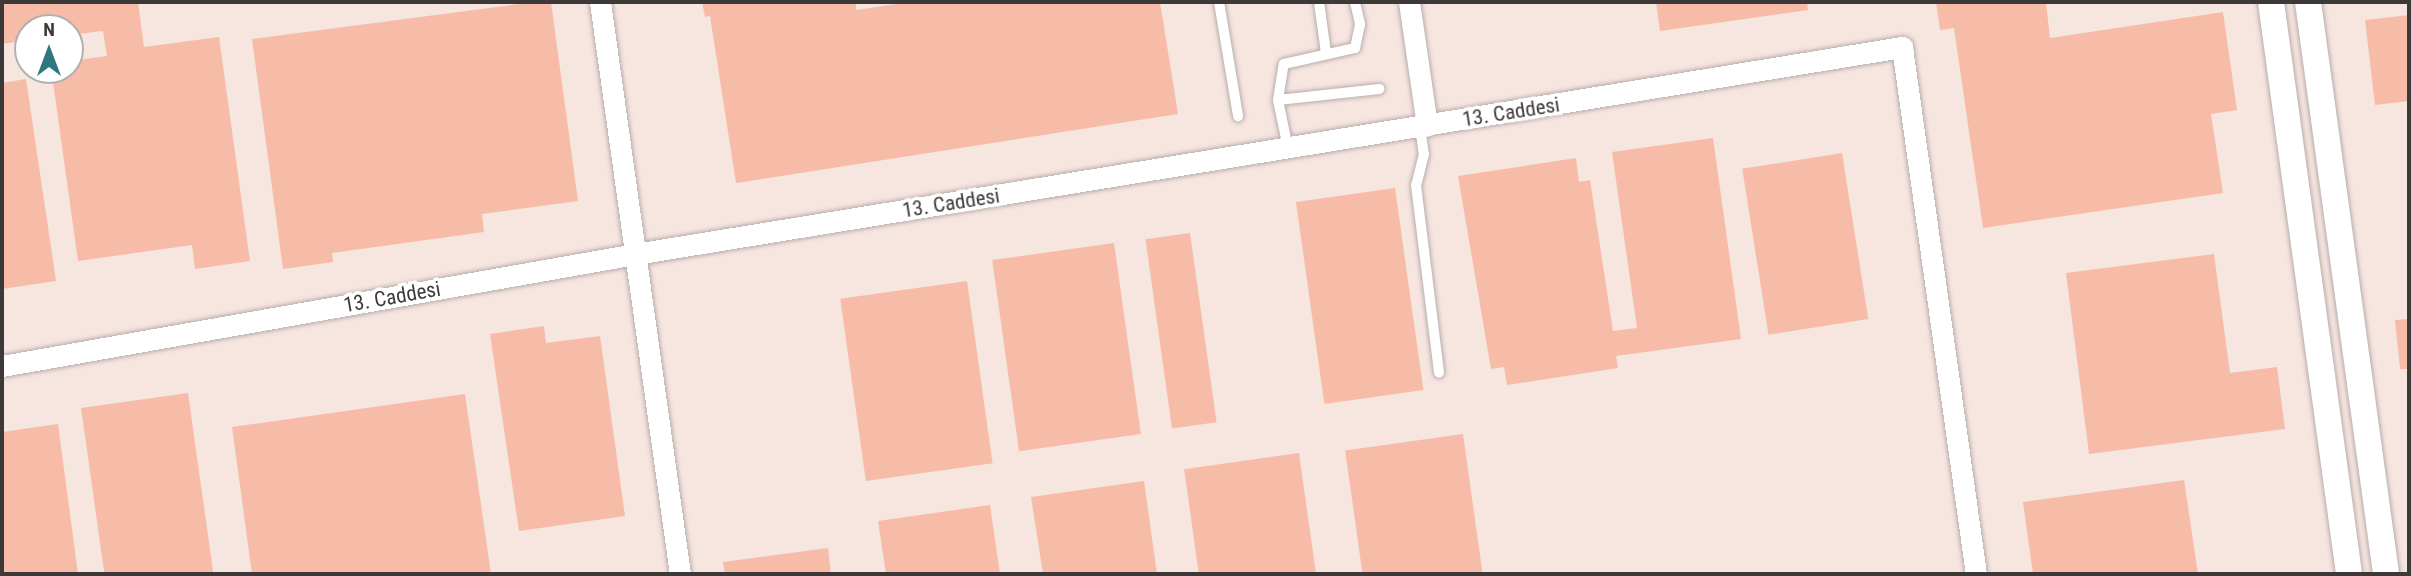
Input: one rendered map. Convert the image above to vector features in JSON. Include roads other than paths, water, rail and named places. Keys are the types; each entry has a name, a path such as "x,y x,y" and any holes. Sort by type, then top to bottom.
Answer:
{"street":[{"path":"600,2 680,574"},
{"path":"1409,2 1424,126"},
{"path":"2271,2 2349,574"},
{"path":"2308,2 2386,574"},
{"name":"13. Caddesi","path":"2,366 635,254 1902,47 1976,574"}],"lane":[{"path":"1219,2 1238,116"},
{"path":"1319,2 1326,52"},
{"path":"1288,148 1278,100 1284,64 1326,52 1355,48 1360,24 1355,2"},
{"path":"1278,100 1379,89"},
{"path":"1424,126 1424,154 1416,185 1439,373"}]}
